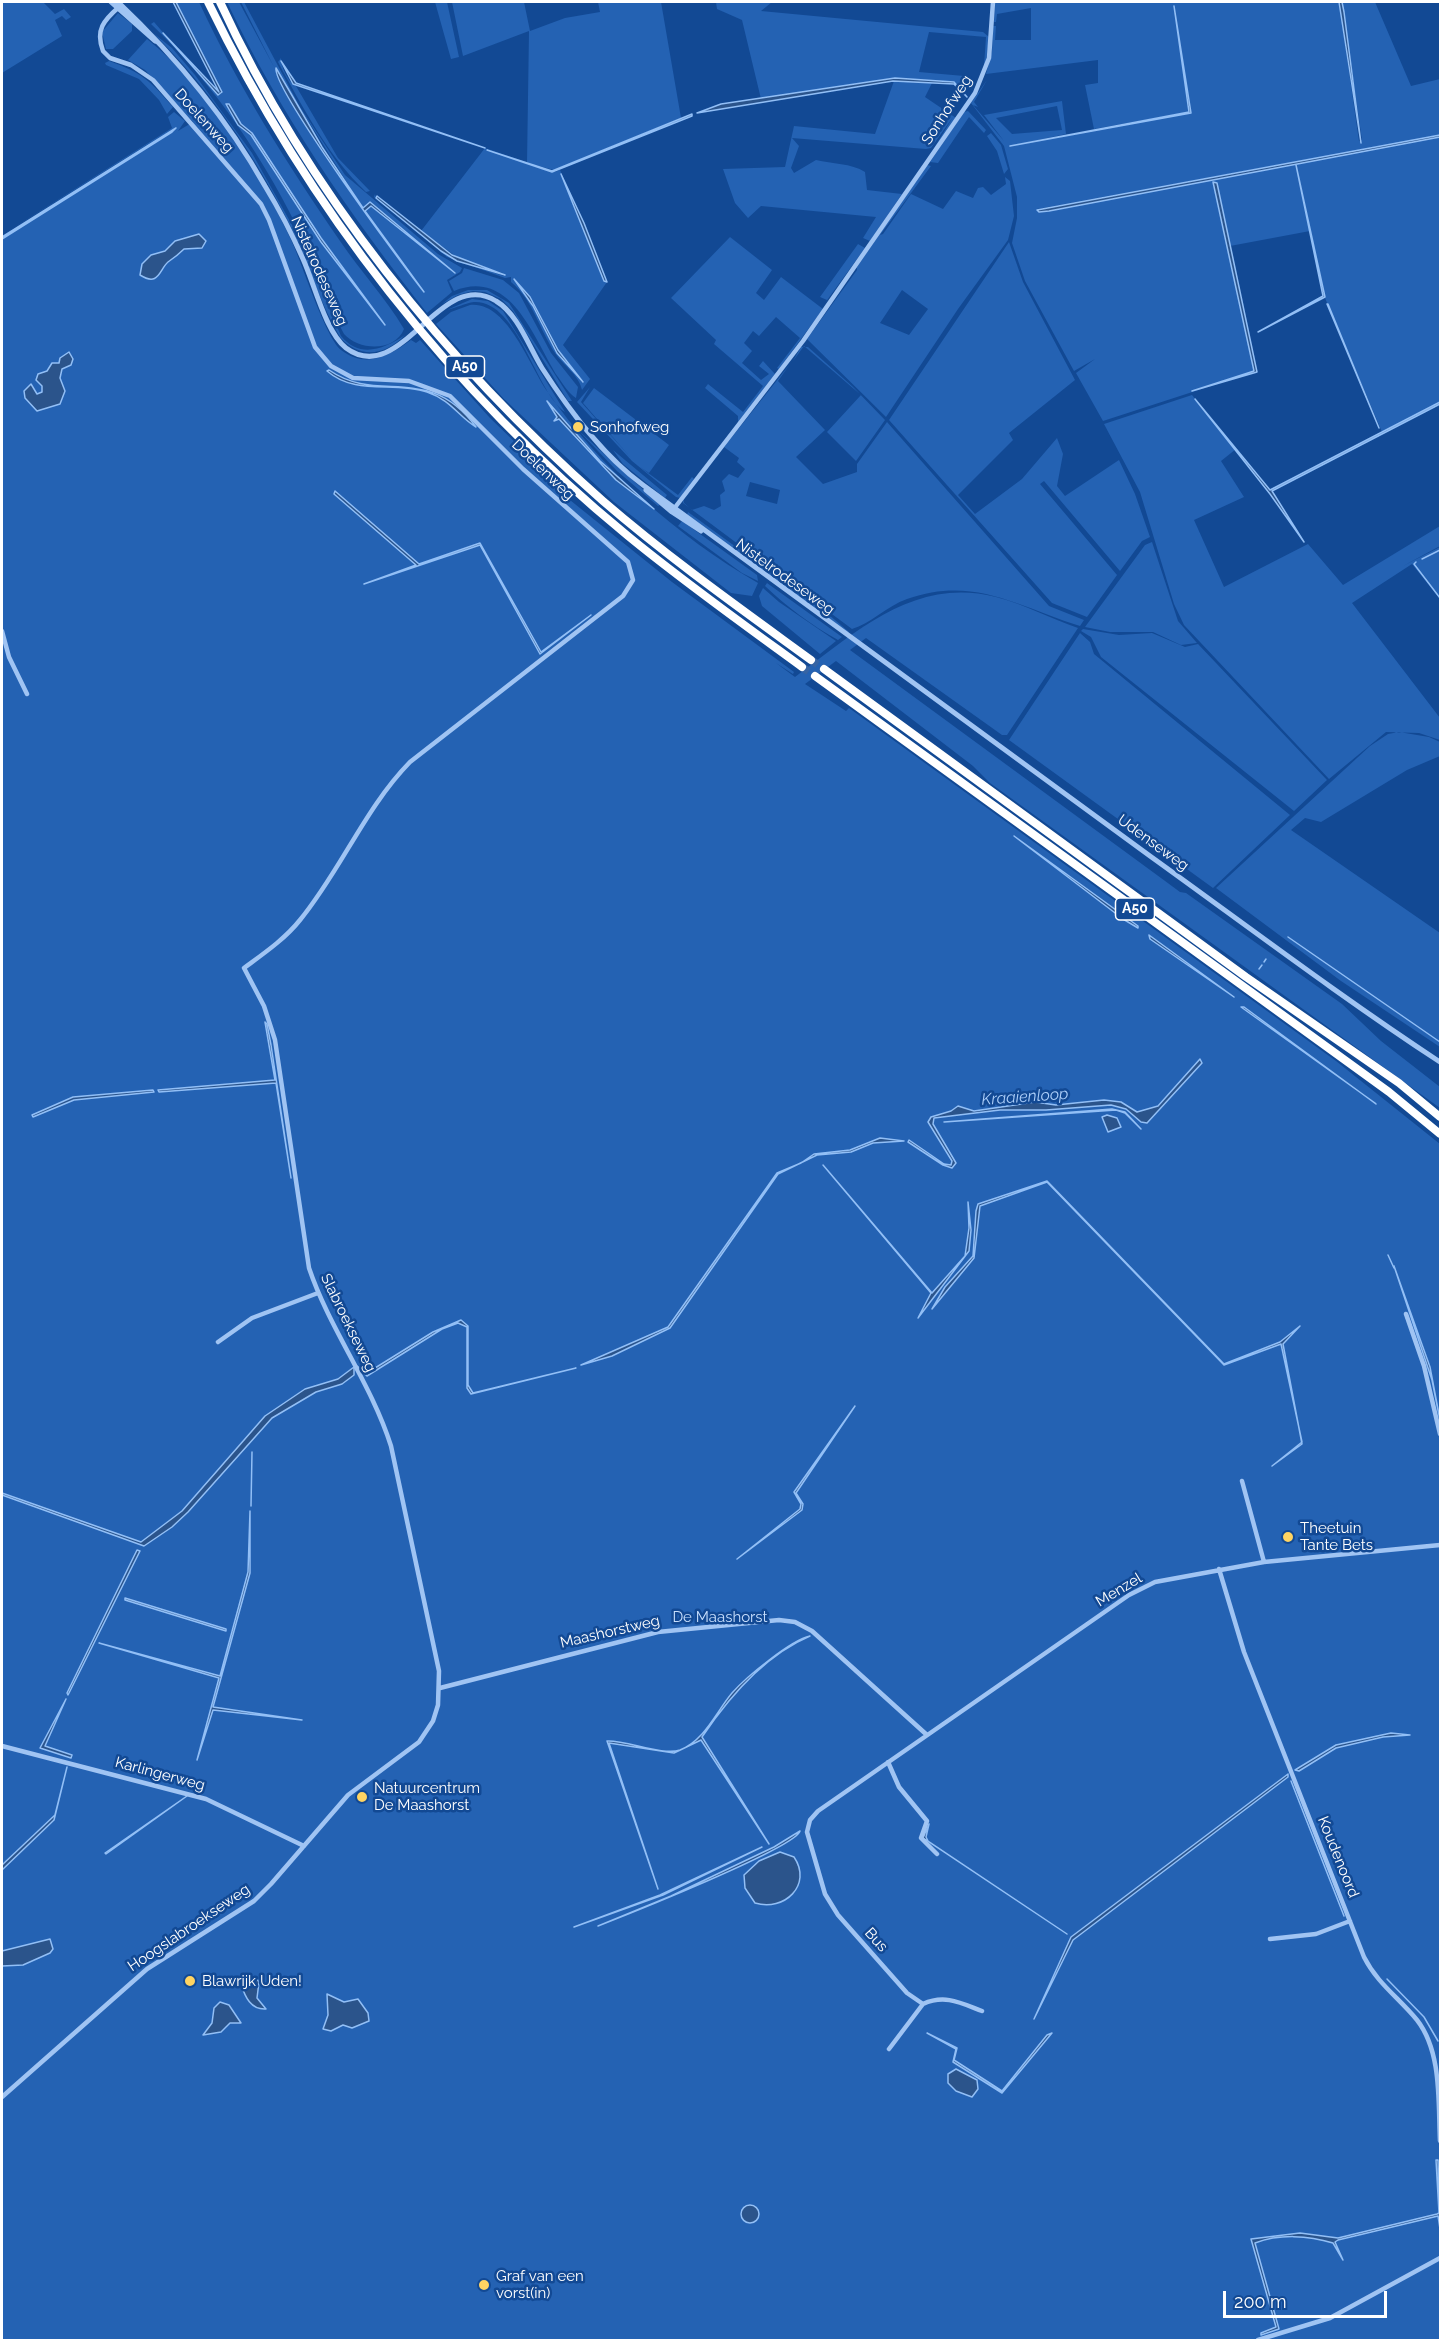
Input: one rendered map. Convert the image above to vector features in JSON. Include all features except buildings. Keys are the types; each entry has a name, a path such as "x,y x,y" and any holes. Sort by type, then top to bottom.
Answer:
{"highway":[{"name":"A50","path":"208,2 294,159 359,253 434,349 482,401 594,508 668,568 802,667"},
{"name":"A50","path":"220,2 263,84 320,178 362,238 463,366 604,502 686,567 811,660"},
{"name":"A50","path":"824,669 1246,977 1399,1083 1440,1117"},
{"name":"A50","path":"815,676 1389,1092 1440,1134"}],"street":[{"name":"Nistelrodeseweg","path":"111,2 119,5 159,43 202,92 251,162 304,260 335,336 341,345 353,353 369,357 386,353 454,300 468,295 486,296 500,303 512,316 561,397 581,424 644,486 673,510 853,641"},
{"name":"Sonhofweg","path":"673,510 803,341 967,105 986,69 990,49 993,2"},
{"name":"Doelenweg","path":"119,5 100,29 103,51 110,58 131,65 153,80 261,204 273,230 315,347 331,366 353,378 409,381 450,396 523,469 628,562 633,575 628,592 443,735 399,773 382,794 320,894 298,922 244,968"},
{"path":"2,631 9,657 27,694"},
{"name":"Udenseweg","path":"853,641 1333,988 1440,1062"},
{"name":"Slabroekseweg","path":"244,968 264,1006 273,1033 306,1254 318,1293 378,1410 391,1446 440,1688"},
{"path":"218,1342 252,1318 318,1293"},
{"path":"1406,1314 1424,1366 1440,1434"},
{"path":"1242,1481 1264,1562"},
{"name":"Menzel","path":"808,1824 818,1811 888,1762 1129,1595 1155,1582 1264,1562 1440,1545"},
{"name":"Koudenoord","path":"1219,1569 1244,1652 1350,1921 1374,1975 1417,2020 1428,2038 1437,2068 1440,2141"},
{"name":"Maashorstweg","path":"440,1688 658,1632 779,1620 795,1622 812,1631 927,1735"},
{"name":"Hoogslabroekseweg","path":"2,2097 130,1982 254,1901 356,1787 419,1742 433,1721 440,1688"},
{"name":"Karlingerweg","path":"2,1746 206,1798 304,1846"},
{"path":"888,1762 899,1787 927,1821 921,1838 937,1854"},
{"name":"Bus","path":"808,1824 809,1845 828,1902 907,1993 923,2004"},
{"path":"1270,1940 1316,1934 1350,1921"},
{"path":"890,2049 923,2004 938,1999 950,1999 982,2012"},
{"path":"1258,2340 1330,2318 1440,2258"}],"green space":[{"path":"2,2 43,2 55,14 64,9 71,17 66,20 62,16 55,20 62,36 2,73"},
{"path":"176,2 199,2 230,64 282,154 340,241 404,329 393,342 376,347 367,346 358,344 344,334 304,241 256,154 238,126 197,73 151,24 154,22 217,95 222,93","holes":["226,104 229,104 241,124 252,133 321,238 385,325 321,242 251,135 238,125"]},
{"path":"227,2 239,2 274,67 241,2 244,2 300,107 345,175 438,254 462,268 460,272 447,280 452,292 427,313 371,239 318,163 248,44","holes":["275,68 363,208 370,202 455,273 371,206 365,210 424,292 338,175"]},
{"path":"435,2 447,2 459,57 451,59"},
{"path":"452,2 524,2 530,31 565,18 600,12 598,2 661,2 681,118 554,170 527,163 529,31 463,56"},
{"path":"716,2 772,2 761,11 983,32 989,37 986,63 984,66 986,37 929,32 919,72 964,76 961,87 954,82 895,78 761,99 742,20 717,9"},
{"path":"995,2 1339,2 1359,141 1362,140 1342,2 1375,2 1411,86 1440,79 1440,135 1037,209 1039,212 1049,211 1296,164 1310,231 1230,246 1217,183 1213,183 1254,372 1103,421 1076,373 1095,359 1074,371 1025,281 1012,243 1017,218 1017,197 1004,146 971,103 987,80 974,102 978,107 973,105 1004,141 984,115 1062,101 1066,134 1010,146 1190,113 1181,49 1189,112 1094,129 1085,85 1098,83 1098,60 986,74 992,51 993,26 996,26 995,40 1031,40 1031,8 997,14 996,22 994,22","holes":["1057,106 1062,130 1012,134 996,118"]},
{"path":"118,13 132,24 132,31 113,49 106,49 102,32"},
{"path":"153,33 172,48 195,75 252,153 302,243 341,336 356,348 372,349 381,348 405,335 397,342 381,351 364,352 347,344 340,337 290,225 262,173 212,99"},
{"name":"De Maashorst","path":"147,39 169,58 211,106 248,160 279,215 321,316 341,350 359,359 377,358 411,340 416,343 420,340 490,418 550,476 519,452 555,488 672,582 794,672 793,674 776,663 795,677 863,627 887,613 912,601 938,594 966,593 996,597 1078,628 1007,735 1002,735 866,638 850,650 1180,892 1186,893 1342,1004 1381,1041 1440,1087 1440,1108 990,783 973,766 836,661 805,684 846,711 849,708 1336,1061 1440,1144 1440,2340 2,2340 2,239 174,128 2,235 172,128 168,117 174,112 185,121 178,131 193,122 145,70 128,60"},
{"path":"281,58 287,77 296,86 338,158 370,191 366,192 352,178 328,147 278,62"},
{"path":"109,61 145,78 173,107 167,114 159,100 139,79 106,65 105,63"},
{"path":"894,81 932,83 925,97 956,118 925,163 953,117 931,148 926,149 792,138 799,146 791,168 794,173 816,160 848,165 865,172 867,190 902,194 870,241 863,238 876,217 761,206 748,218 735,203 723,169 785,167 794,126 875,134"},
{"path":"968,111 986,130 984,133 969,117 938,163 930,162 964,112"},
{"path":"991,133 1001,145 1008,169 1004,174 997,151 987,136"},
{"path":"1440,137 1440,402 1382,432 1325,298 1296,164"},
{"path":"485,148 555,172 560,170 607,282 563,345 590,379 582,390 574,375 549,344 525,297 511,282 511,277 505,278 466,264 504,276 503,273 461,260 421,231","holes":["513,279 534,303 558,350 582,382 557,353 527,296"]},
{"path":"927,165 931,166 880,235 911,194 943,209 956,191 973,198 978,188 983,187 991,195 1006,184 1005,177 1010,181 1014,216 1008,240 958,309 886,417 807,339","holes":["902,290 928,309 909,335 880,323"]},
{"path":"375,194 376,198 441,251 456,260 447,257 374,197"},
{"path":"730,237 772,270 756,293 764,300 781,277 823,309 779,369 777,368 800,338 776,317 759,336 753,331 744,343 752,351 742,363 761,380 769,374 759,366 763,361 775,374 738,422 738,416 705,388 708,384 743,412 763,386 714,344 716,340 671,298"},
{"path":"1009,242 1023,282 1075,380 1009,433 1013,440 958,495 975,514 1022,479 1057,438 1063,454 1057,486 1065,496 1119,460 1135,494 1150,537 1142,541 1120,571 1044,481 1040,484 1117,575 1087,617 1052,603 889,420"},
{"path":"858,244 865,248 825,303 827,300 820,297"},
{"path":"464,268 503,280 519,293 551,353 578,387 576,398 558,377 519,311 506,298 491,289 474,286 454,291 449,281 462,273"},
{"path":"468,290 487,290 509,303 572,401 568,401 513,311 501,299 485,292 473,291 458,295 442,304 452,296"},
{"path":"472,299 488,301 503,311 565,412 544,386 525,348 503,315 489,305 474,302 447,310"},
{"path":"470,305 483,306 495,313 516,337 547,391 568,419 591,447 636,493 600,461 547,402 557,417 554,422 558,418 616,480 699,544 758,583 752,596 731,593 614,502 504,399 436,324 451,312"},
{"path":"805,347 808,347 860,394"},
{"path":"790,364 778,381 825,430 796,457 823,484 857,472 857,464 887,422 1049,606 1084,620 1080,626 996,596 954,590 931,592 907,599 852,629 692,510 704,506 714,510 721,506 720,495 725,491 722,481 729,474 738,478 745,469 737,462 739,458 724,447","holes":["750,482 780,490 777,504 746,496"]},
{"path":"590,387 581,402 631,458 583,403 594,388 669,445 649,473 640,467 678,495 692,477 694,479 680,498 632,461 577,402"},
{"path":"861,395 885,420 856,461 827,432"},
{"path":"1192,395 1236,449 1221,461 1244,497 1194,520 1224,587 1308,544 1343,585 1440,526 1440,546 1403,566 1440,547 1440,599 1412,564 1352,603 1440,718 1440,740 1419,733 1386,732 1329,779 1184,625 1174,604 1140,492 1104,424"},
{"path":"578,430 660,505 658,506 617,471"},
{"path":"613,450 667,495 665,498 623,464"},
{"path":"688,512 828,614 849,632 847,633 687,515"},
{"path":"682,521 757,575 758,581 742,573 678,526"},
{"path":"1152,542 1178,621 1197,643 1181,645 1153,632 1110,632 1085,627 1145,545"},
{"path":"767,583 842,637 838,640 818,628 765,586"},
{"path":"763,588 779,602 836,641 820,654 762,606 759,596"},
{"path":"1083,629 1119,635 1152,633 1185,647 1198,644 1327,780 1294,811 1101,657 1091,637 1081,631"},
{"path":"1080,633 1090,642 1094,654 1290,815 1213,888 1009,740"},
{"path":"1399,732 1429,737 1440,742 1440,756 1407,770 1321,822 1305,818 1291,830 1440,933 1440,1047 1341,981 1216,888 1370,746 1388,734"}],"shaded area":[{"path":"173,2 176,2 222,92 218,95 163,33 219,92"},
{"path":"1339,2 1342,2 1344,12 1361,143"},
{"path":"1174,6 1191,113 1010,146 1189,112"},
{"path":"281,61 296,83 485,148 293,84"},
{"path":"276,68 322,147 363,208 370,202 455,273 371,206 365,211 424,292 367,215 294,108 280,82"},
{"path":"895,78 954,82 967,97 954,84 893,81 697,113 721,104"},
{"path":"226,104 229,104 241,124 252,133 321,238 385,325 321,242 251,135 238,125"},
{"path":"692,114 692,116 552,172 487,150 552,171"},
{"path":"176,128 172,132 2,239 2,237"},
{"path":"1440,135 1440,137 1049,211 1039,212 1037,210"},
{"path":"1296,165 1325,297 1258,332 1323,296"},
{"path":"561,174 584,223 607,282 604,281"},
{"path":"1213,182 1217,183 1257,372 1192,391 1254,371"},
{"path":"377,196 452,255 505,275 457,261 441,251 376,198"},
{"path":"199,234 206,241 202,248 184,249 168,262 155,278 140,275 142,264 151,255 165,251 175,241"},
{"path":"514,279 530,297 558,350 583,382 557,353 533,306"},
{"path":"1327,304 1328,304 1379,428"},
{"path":"69,352 73,359 71,365 62,369 60,378 65,391 60,404 37,411 25,398 24,391 31,384 37,394 42,392 42,386 36,380 38,374 47,371 52,363 59,363 60,358"},
{"path":"327,371 348,380 366,385 403,387 422,390 440,396 458,407 476,427 435,395 414,389 362,386 338,379"},
{"path":"1195,399 1270,490 1440,402 1440,404 1272,491 1304,542 1270,494"},
{"path":"547,401 600,461 654,509 616,480 559,419 554,421 557,417"},
{"path":"335,491 419,564 480,543 541,652 591,615 540,654 480,545 364,584 416,565 334,494"},
{"path":"1014,836 1138,926 1138,928 1123,919"},
{"path":"1149,935 1234,997 1150,939"},
{"path":"1241,1007 1244,1007 1361,1093"},
{"path":"265,1022 271,1045 291,1178 276,1083 159,1092 158,1090 275,1080"},
{"path":"1200,1059 1202,1063 1147,1123 1141,1122 1126,1109 1111,1105 1046,1110 1000,1110 934,1118 933,1124 956,1163 952,1168 943,1165 908,1142 909,1140 944,1164 951,1165 952,1161 928,1122 931,1117 951,1111 958,1106 974,1111 1035,1102 1056,1105 1104,1100 1121,1102 1137,1112 1158,1106"},
{"path":"153,1090 154,1092 74,1100 33,1117 32,1115 73,1097"},
{"path":"1112,1109 1125,1112 1141,1129 1125,1113 1116,1110 944,1122"},
{"path":"1107,1115 1117,1118 1121,1127 1108,1132 1102,1117"},
{"path":"880,1138 904,1141 873,1143 851,1152 817,1155 802,1162 814,1154 850,1150"},
{"path":"798,1164 778,1174 670,1328 612,1356 581,1365 668,1327 777,1173"},
{"path":"823,1165 932,1293 965,1256 969,1228 968,1202 971,1230 969,1251 918,1318 931,1293"},
{"path":"1047,1181 1224,1364 1280,1342 1300,1326 1283,1344 1299,1426 1281,1344 1224,1365 1047,1182 980,1206 974,1258 932,1309 945,1287 973,1256 978,1204"},
{"path":"1394,1266 1430,1367 1440,1420 1432,1380"},
{"path":"461,1320 468,1326 468,1385 473,1393 576,1368 471,1394 467,1388 467,1327 458,1323 442,1329 367,1376 357,1366 367,1373 433,1332"},
{"path":"354,1367 354,1375 342,1384 316,1392 272,1418 188,1512 172,1527 144,1546 2,1495 2,1493 141,1542 182,1511 265,1416 305,1389 338,1379"},
{"path":"855,1406 796,1493 803,1504 802,1510 737,1559 800,1509 801,1504 794,1492"},
{"path":"1302,1442 1302,1444 1272,1466"},
{"path":"250,1511 250,1573 213,1707 302,1720 213,1710 197,1760 219,1678 99,1643 220,1676 248,1572"},
{"path":"137,1550 140,1551 68,1695 67,1693"},
{"path":"125,1598 226,1629 226,1631 125,1600"},
{"path":"778,1654 736,1692 702,1737 769,1844 701,1740 674,1753 655,1750 680,1750 696,1740 732,1693"},
{"path":"66,1699 45,1746 72,1755 71,1758 40,1748"},
{"path":"1391,1733 1410,1735 1383,1737 1336,1748 1299,1771 1295,1770 1336,1745"},
{"path":"607,1741 653,1750 609,1743 658,1889"},
{"path":"67,1767 54,1820 2,1870 2,1865 55,1815"},
{"path":"1288,1774 1288,1777 1073,1940 1034,2019 1071,1937"},
{"path":"187,1796 106,1854 105,1853"},
{"path":"929,1824 926,1837 928,1841 1067,1934 923,1838"},
{"path":"800,1831 791,1840 741,1866 673,1896 598,1926 671,1896 774,1847"},
{"path":"762,1847 663,1895 574,1927 660,1895"},
{"path":"780,1852 794,1857 799,1867 798,1886 785,1900 776,1904 755,1903 745,1888 744,1875 759,1861"},
{"path":"50,1939 53,1949 50,1953 23,1965 2,1966 2,1951"},
{"path":"246,1978 257,1979 259,1982 257,1998 266,2009 256,2007 247,1998 241,1984"},
{"path":"327,1994 344,2002 358,1999 368,2013 369,2021 352,2028 343,2025 331,2031 323,2029 328,2015"},
{"path":"220,2002 229,2005 241,2023 230,2023 221,2032 203,2035 212,2023 214,2008"},
{"path":"927,2033 957,2048 954,2060 1002,2091 1047,2035 1052,2033 1002,2093 953,2062 956,2049"},
{"path":"956,2069 977,2080 978,2089 972,2097 956,2091 948,2083 948,2074"},
{"path":"1436,2160 1438,2160 1440,2229 1438,2216 1338,2240 1335,2242 1343,2260 1333,2243 1314,2238 1284,2237 1255,2243 1279,2329 1261,2335 1276,2327 1251,2239 1300,2233 1338,2238 1437,2214 1439,2213"},
{"path":"750,2205 756,2208 759,2214 756,2220 750,2223 744,2220 741,2214 744,2208"}],"waterway":[{"path":"1422,559 1440,550"},
{"path":"1416,562 1414,564 1440,598"},
{"path":"1288,937 1440,1042"},
{"path":"1259,969 1262,965"},
{"path":"1388,1255 1394,1268"},
{"path":"251,1506 252,1452"},
{"path":"1291,1781 1344,1916"},
{"path":"1387,1979 1424,2017 1438,2041"}],"tunnel":[{"path":"811,660 824,669"},
{"path":"802,667 815,676"}],"place":[{"name":"Sonhofweg","path":"578,427"},
{"name":"Theetuin Tante Bets","path":"1288,1537"},
{"name":"Natuurcentrum De Maashorst","path":"362,1797"},
{"name":"Blawrijk Uden!","path":"190,1981"},
{"name":"Graf van een vorst(in)","path":"484,2285"}],"water label":[{"name":"Kraaienloop","path":"1025,1097"}]}
